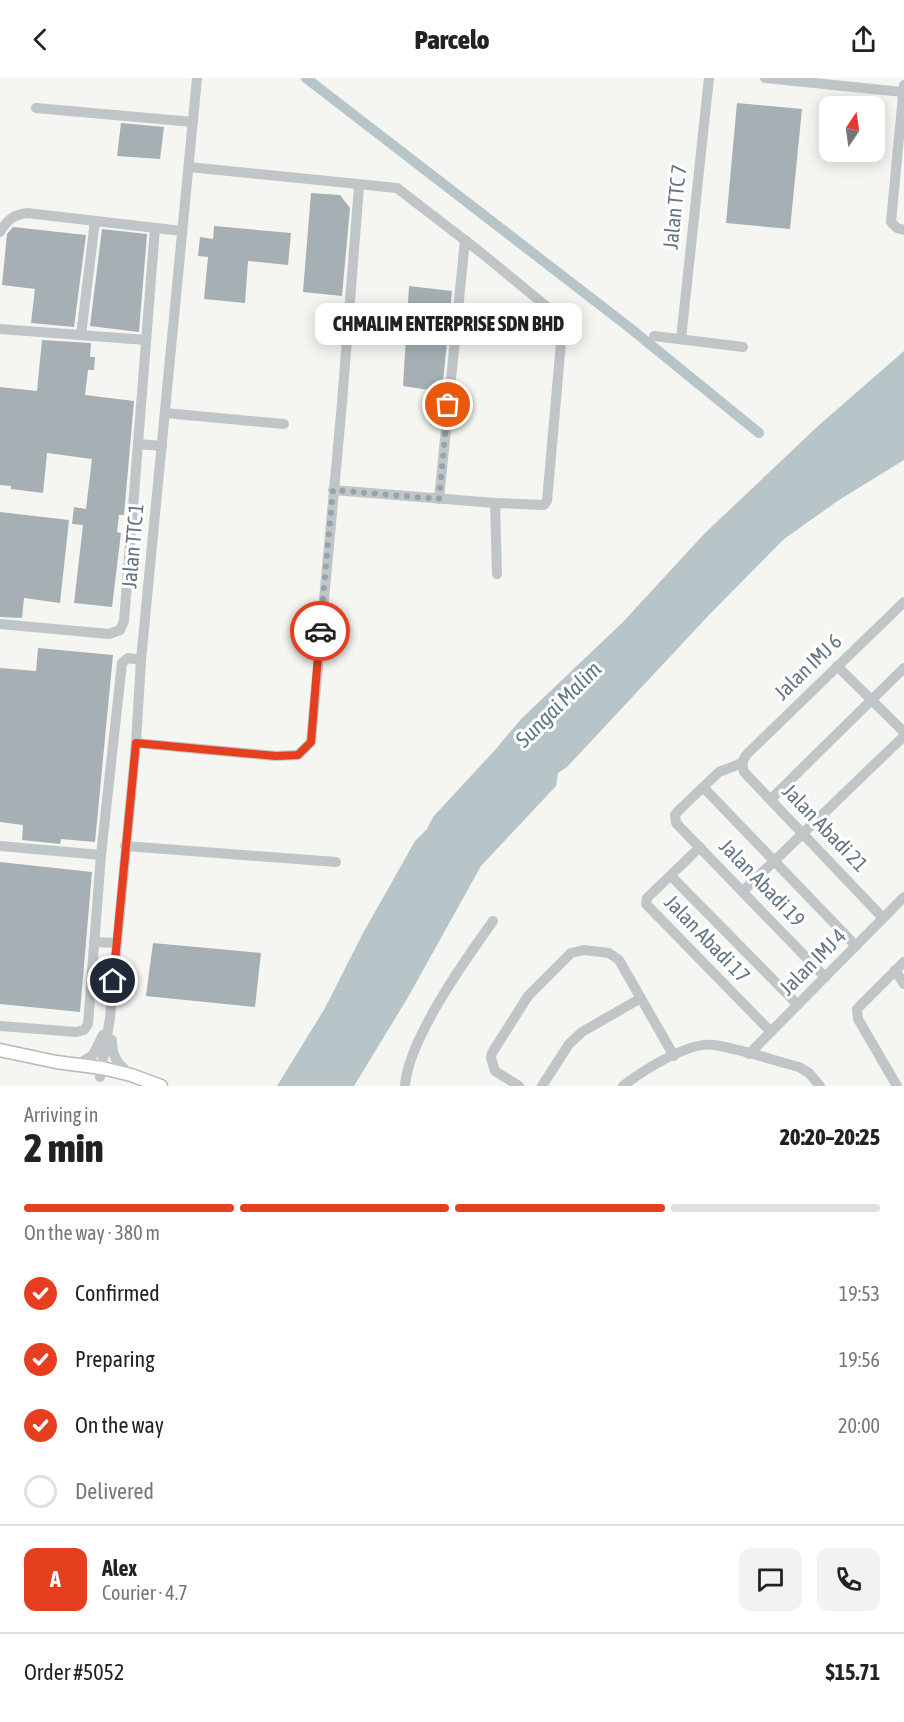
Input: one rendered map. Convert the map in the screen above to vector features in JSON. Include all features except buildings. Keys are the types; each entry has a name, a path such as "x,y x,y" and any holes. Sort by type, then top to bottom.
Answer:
{"main road":[{"path":"0,1050 56,1062 79,1064 138,1085 158,1085"},
{"path":"56,1062 72,1070 130,1075 158,1085"}],"street":[{"name":"Jalan TTC 1","path":"101,1072 110,1018 136,743 141,660 197,78"},
{"name":"Jalan TTC 7","path":"681,339 708,78"},
{"path":"765,78 903,92"},
{"path":"904,85 891,222 897,228 904,230"},
{"path":"36,108 193,122"},
{"path":"189,167 397,189 465,240 563,320 547,501 544,505 333,490"},
{"path":"136,743 276,756 298,755 311,742 359,186"},
{"path":"0,232 8,219 27,213 182,231"},
{"path":"81,335 95,221"},
{"path":"0,624 109,634 120,630 124,621 155,228"},
{"path":"439,499 465,240"},
{"path":"0,329 146,340"},
{"path":"654,336 744,347"},
{"path":"165,413 284,424"},
{"path":"138,444 162,446"},
{"path":"495,503 497,574"},
{"name":"Jalan IMJ 6","path":"742,763 747,755 904,602"},
{"path":"0,1026 76,1032 84,1030 87,1024 101,855 122,663 128,658 141,660"},
{"path":"743,891 904,734 837,666"},
{"path":"771,800 904,668"},
{"path":"742,763 720,772 703,787 856,946"},
{"name":"Jalan Abadi 21","path":"742,763 744,772 883,918"},
{"name":"Jalan Abadi 19","path":"703,787 675,815 676,823 825,976"},
{"path":"0,846 101,855"},
{"path":"125,846 336,862"},
{"name":"Jalan Abadi 17","path":"700,847 647,898 646,904 771,1032"},
{"path":"670,876 798,1005"},
{"name":"Jalan IMJ 4","path":"749,1054 904,897"},
{"path":"405,1086 421,1035 459,968 493,921"},
{"path":"94,942 117,944"},
{"path":"519,1086 495,1071 492,1064 492,1053 528,996 571,953 584,950 614,956 622,965 674,1056"},
{"path":"897,1086 857,1015 857,1009 904,962"},
{"path":"895,970 904,984"},
{"path":"542,1086 569,1044 582,1032 641,998"},
{"name":"Jalan TTC 1","path":"79,1064 93,1055 110,1018"},
{"name":"Jalan TTC 1","path":"110,1018 112,1053 115,1060 130,1075"},
{"path":"623,1086 641,1073 674,1056 694,1047 713,1045 799,1067 820,1086"}],"water":[{"name":"Sungai Malim","path":"904,351 904,460 839,500 784,539 709,615 567,767 558,773 556,786 481,866 407,999 354,1086 277,1086 325,1008 362,935 415,841 427,829 433,817 521,719 623,622 704,534 818,426"}],"waterway":[{"path":"306,78 630,328 759,433"}],"way so far":[{"path":"320,631 333,490 439,499 448,405"}],"place":[{"name":"CHMALIM ENTERPRISE SDN BHD","path":"448,405"}],"route":[{"path":"113,981 136,743 276,756 298,755 311,742 320,631"}]}
